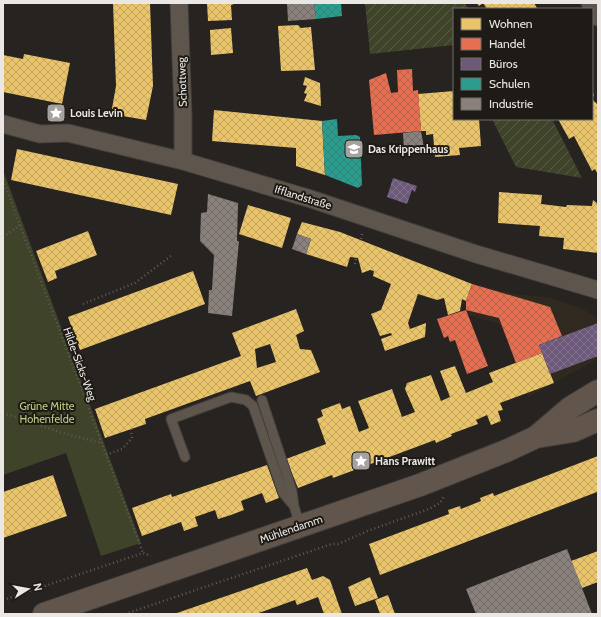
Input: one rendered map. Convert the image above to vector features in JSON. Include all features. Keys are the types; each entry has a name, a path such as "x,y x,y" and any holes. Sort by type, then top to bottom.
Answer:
{"main road":[{"name":"Mühlendamm","path":"44,614 182,566 297,516 420,485 506,451 536,437 570,408 598,391"},
{"name":"Mühlendamm","path":"536,437 573,431 598,420"}],"street":[{"name":"Schottweg","path":"179,3 183,161"},
{"path":"593,8 598,17"},
{"name":"Ifflandstraße","path":"3,124 40,134 68,133 183,161 311,200 476,254 598,290"}],"lane":[{"path":"185,457 171,419 231,397 246,400 253,406 284,493 297,516"},
{"path":"262,400 292,491 297,516"}],"path":[{"name":"Hilde-Sicks-Weg","path":"3,180 143,553"},
{"path":"3,237 20,225"},
{"path":"83,304 136,283 172,255"},
{"path":"355,264 356,258"},
{"path":"3,412 63,433 101,443"},
{"path":"106,455 126,445 132,438 131,429"},
{"path":"125,614 289,558 332,544 338,544 370,530 429,509 440,502 445,496"},
{"path":"3,600 143,553 182,566"}],"shaded area":[{"path":"472,284 515,294 548,297 583,309 598,318 598,359 528,397 500,324 468,315 466,310"}],"green space":[{"path":"365,3 465,3 468,8 453,8 453,45 370,54"},
{"path":"492,120 553,120 582,178 516,167"},
{"name":"Grüne Mitte Hohenfelde","path":"3,170 141,543 101,556 66,453 3,475"}],"building: Wohnen":[{"path":"113,3 150,3 153,86 146,120 111,114 116,86"},
{"path":"207,3 237,3 231,5 232,20 208,21"},
{"path":"483,3 534,3 537,8 486,8"},
{"path":"298,25 301,28 311,27 315,70 281,71 278,26"},
{"path":"231,28 233,53 211,55 210,30"},
{"path":"24,54 70,63 62,104 3,92 3,55 23,59"},
{"path":"305,77 320,83 321,106 304,101 307,94 304,93 307,86 303,85"},
{"path":"453,91 453,120 479,120 481,146 459,148 460,155 435,157 433,134 426,135 426,131 421,131 418,94"},
{"path":"593,100 598,105 598,175 595,169 592,171 574,136 569,139 559,120 593,120"},
{"path":"214,110 322,121 325,175 296,166 296,148 212,141"},
{"path":"17,149 178,184 171,215 11,180"},
{"path":"499,192 542,195 541,204 566,207 567,205 592,206 593,200 598,204 598,253 563,249 564,238 539,236 540,226 498,223"},
{"path":"248,205 291,218 282,248 239,234"},
{"path":"302,222 340,232 472,284 466,301 462,299 460,311 448,315 444,298 437,300 418,294 408,323 410,329 426,323 425,337 385,351 381,339 392,335 391,333 380,336 371,314 381,310 391,284 373,276 374,271 370,270 362,273 358,258 350,257 347,267 306,254 311,239 297,234"},
{"path":"88,231 97,255 55,271 57,278 48,282 36,251"},
{"path":"193,271 205,304 80,350 68,317"},
{"path":"296,309 304,331 296,335 300,349 311,350 320,372 256,396 250,381 145,419 146,424 105,438 95,409 241,356 232,333","holes":["270,344 276,362 257,368 255,349"]},
{"path":"542,353 554,383 500,403 503,410 498,411 501,421 491,425 487,415 476,420 478,424 451,434 452,436 436,443 435,440 333,478 332,475 298,488 286,459 326,444 317,419 323,416 321,410 340,403 342,409 350,406 359,432 369,428 358,401 392,389 402,417 415,412 405,389 407,383 431,375 441,401 450,397 440,371 455,366 466,393 493,382 489,373"},
{"path":"598,456 597,492 380,575 369,544 449,514 448,510 460,506 461,509 481,501 480,498 493,493 494,496"},
{"path":"267,465 279,498 266,503 262,493 241,501 244,510 231,515 218,519 215,510 195,517 198,526 184,531 181,522 142,536 132,508 171,494 172,497"},
{"path":"53,475 67,516 3,538 3,492"},
{"path":"598,551 598,582 582,588 571,561"},
{"path":"307,568 312,580 323,576 330,580 342,614 324,614 318,597 297,605 295,600 256,614 174,614"},
{"path":"370,577 378,598 355,606 348,587"},
{"path":"388,595 395,614 380,614 375,600"}],"building: Handel":[{"path":"412,69 413,91 418,90 421,131 374,135 369,80 386,73 391,93 398,92 397,70"},
{"path":"472,284 550,307 562,336 539,345 542,353 516,363 499,318 466,310 466,301"},
{"path":"466,310 488,366 467,374 455,340 450,342 448,336 444,338 437,319"}],"building: Büros":[{"path":"393,178 417,186 415,192 412,190 407,204 387,197"},
{"path":"598,323 598,356 550,374 539,345"}],"building: Schulen":[{"path":"314,3 341,3 342,16 316,19"},
{"path":"337,119 338,136 356,135 360,137 362,185 358,188 325,175 322,121"}],"building: Industrie":[{"path":"287,3 314,3 316,19 288,21"},
{"path":"421,131 424,148 404,150 403,133"},
{"path":"208,194 238,203 237,241 239,241 232,316 208,313 209,290 212,290 214,255 200,241 201,213 207,212"},
{"path":"297,234 311,239 306,254 292,249"},
{"path":"567,549 592,614 476,614 466,589"}],"place":[{"name":"Louis Levin","path":"56,113"},
{"name":"Das Krippenhaus","path":"354,149"},
{"name":"Hans Prawitt","path":"361,461"}]}
